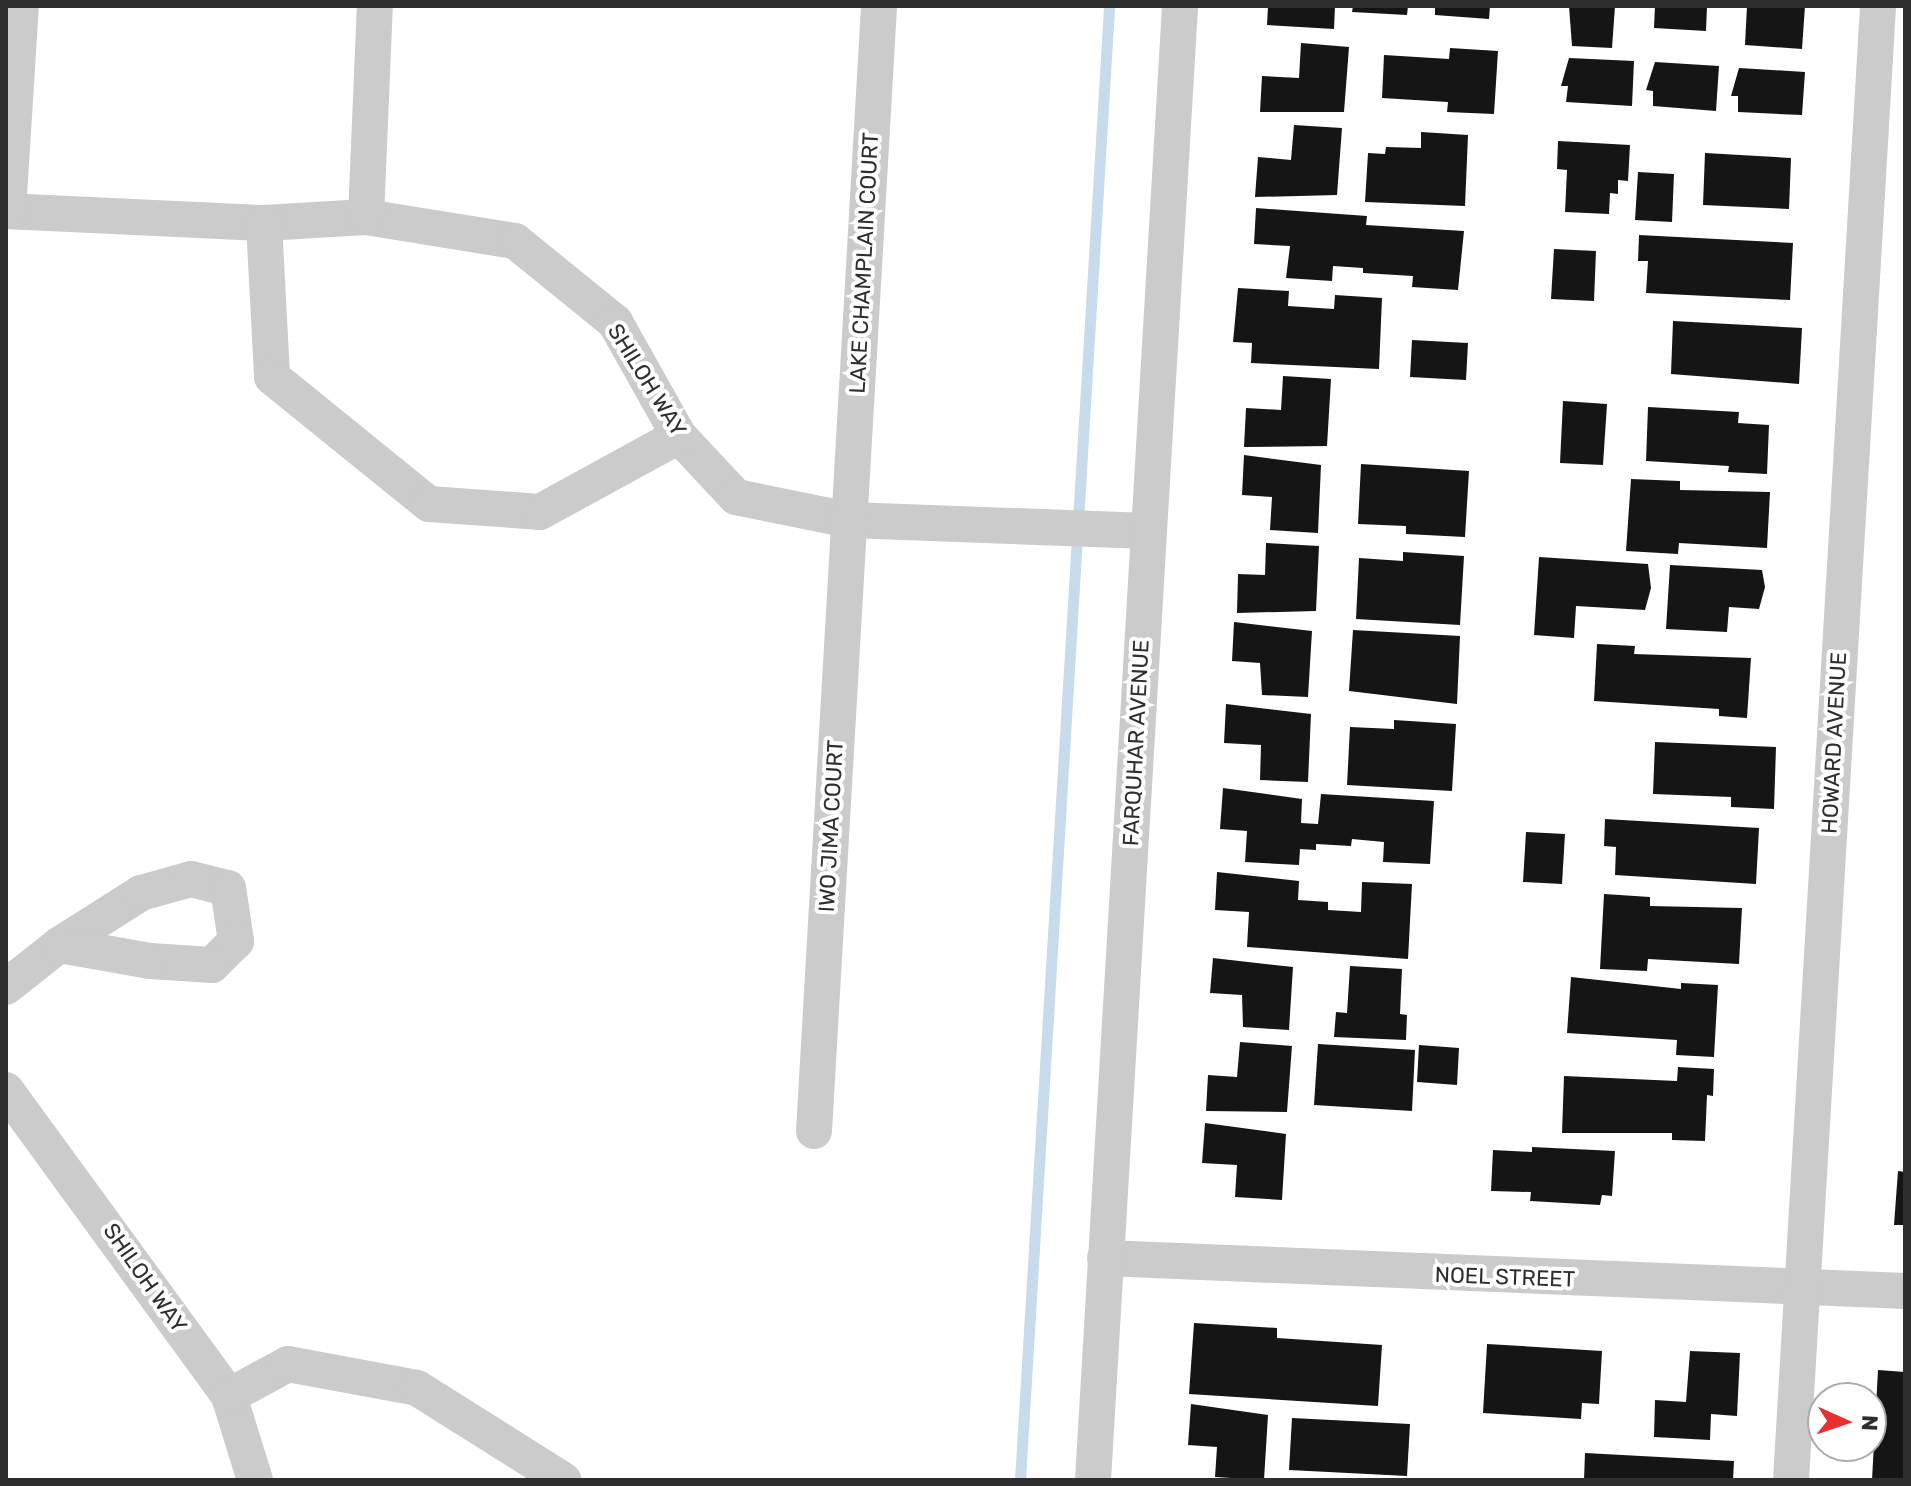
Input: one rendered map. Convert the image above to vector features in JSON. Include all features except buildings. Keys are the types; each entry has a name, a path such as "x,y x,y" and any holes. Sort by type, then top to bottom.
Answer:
{"street":[{"path":"7,211 21,6"},
{"path":"366,217 375,6"},
{"name":"LAKE CHAMPLAIN COURT","path":"849,520 879,6"},
{"name":"FARQUHAR AVENUE","path":"1093,1480 1180,6"},
{"name":"HOWARD AVENUE","path":"1791,1480 1878,6"},
{"name":"SHILOH WAY","path":"7,211 264,223 366,217 515,241 615,322 679,436 736,497 849,520 1148,531"},
{"path":"264,223 272,377 429,504 540,512 679,436"},
{"name":"IWO JIMA COURT","path":"814,1131 849,520"},
{"path":"6,987 59,945"},
{"name":"SHILOH WAY","path":"6,1090 229,1396 255,1480"},
{"name":"NOEL STREET","path":"1105,1258 1463,1276 1801,1284 1905,1291"},
{"path":"229,1396 288,1364 417,1388 563,1480"}],"waterway":[{"path":"1020,1480 1109,6"}]}
